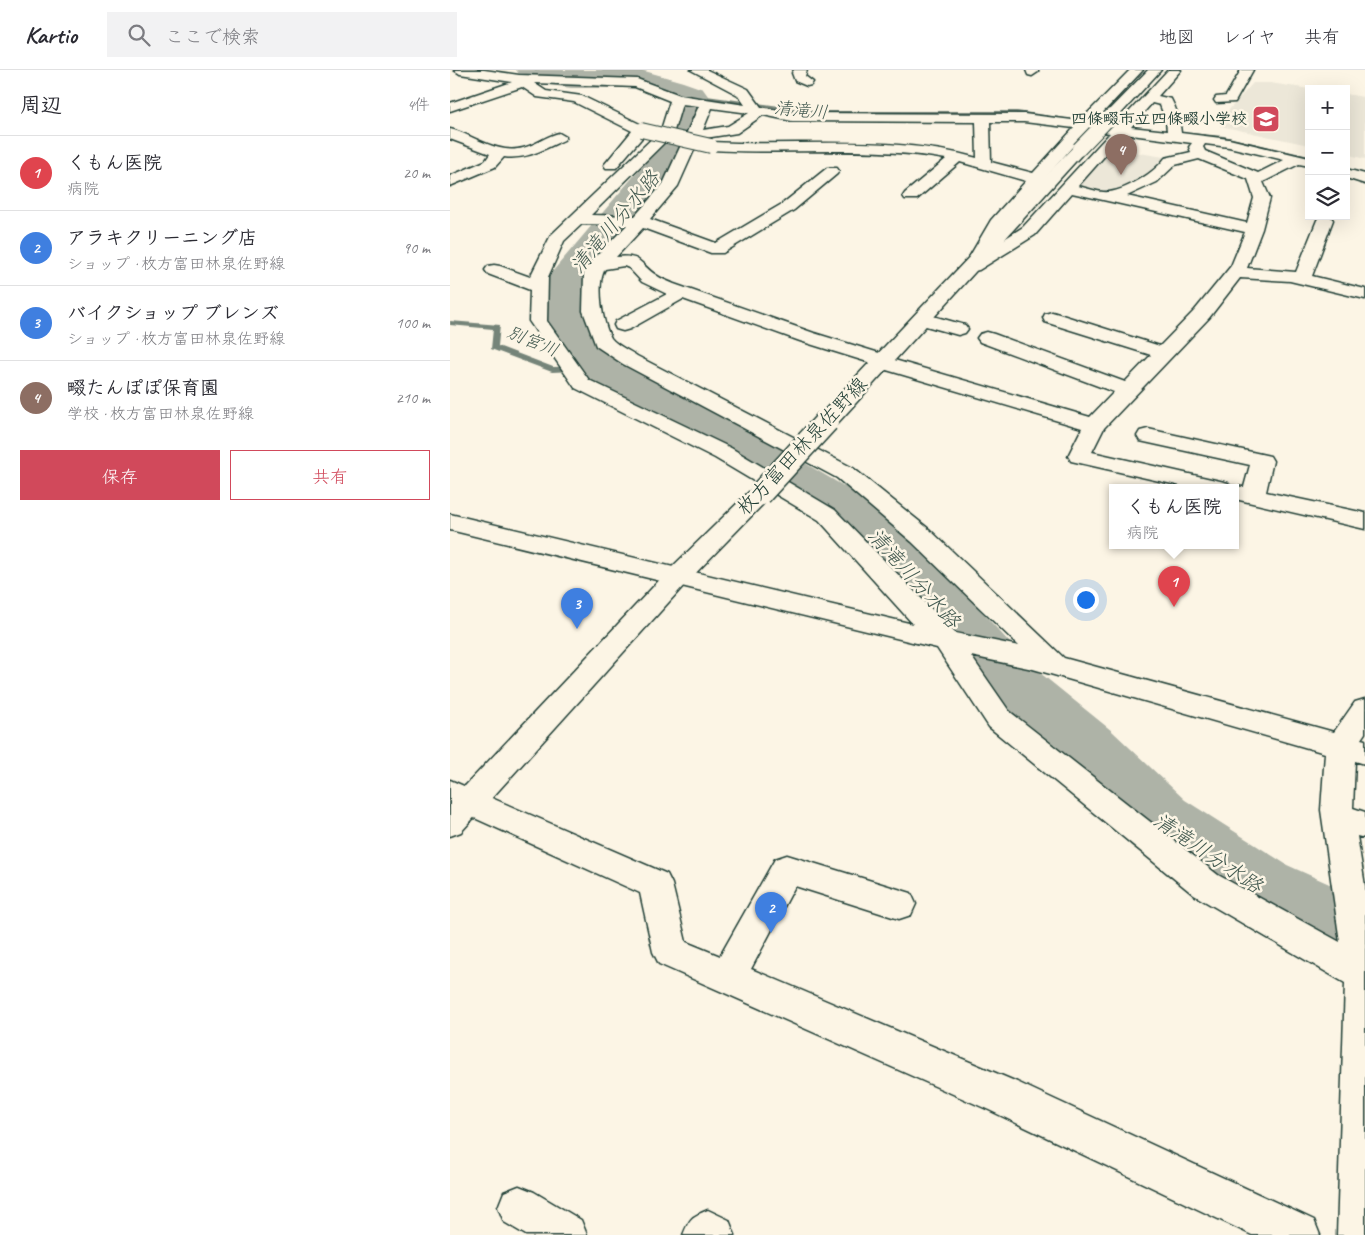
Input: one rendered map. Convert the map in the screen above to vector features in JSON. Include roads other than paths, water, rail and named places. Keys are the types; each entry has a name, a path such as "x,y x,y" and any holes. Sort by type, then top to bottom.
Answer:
{"street":[{"path":"460,70 514,77 637,84 681,99 704,103 752,105 792,117 1024,118 1174,135 1198,135 1258,149 1302,156"},
{"path":"698,70 743,92 757,114 732,130 702,141"},
{"path":"801,70 798,73 799,78 807,82"},
{"path":"973,266 997,223 1085,124 1137,70"},
{"name":"枚方富田林泉佐野線","path":"457,806 678,576 760,494 881,361 973,266 1079,149 1155,70"},
{"path":"973,266 1029,231 1175,70"},
{"path":"1221,100 1230,99 1247,70"},
{"path":"450,107 514,77"},
{"path":"514,77 542,94 577,99 640,130 758,149 863,148 927,152 957,157 1036,179"},
{"path":"1149,98 1166,102 1173,121 1174,135"},
{"path":"681,99 668,131 604,194 588,219 557,239 539,277 538,321 582,384 627,383 770,435 845,473 921,536 1044,662"},
{"path":"627,383 630,360 603,342 592,311 593,274 619,245 633,221 670,186 702,141 704,103"},
{"path":"983,117 984,165"},
{"path":"1173,121 1198,135 1258,178"},
{"path":"604,194 606,170 640,130"},
{"path":"450,134 501,152 523,153 559,137"},
{"path":"1110,197 1149,182 1166,169 1170,161 1186,159 1198,135"},
{"path":"450,181 490,164 501,152"},
{"path":"1202,484 1079,456 1094,425 1202,314 1239,267 1254,229 1262,198 1255,180 1302,156"},
{"path":"911,196 957,157"},
{"path":"588,219 633,221 717,249 788,207 832,171"},
{"path":"1350,174 1365,179"},
{"path":"1068,188 1254,229"},
{"path":"1302,279 1325,220"},
{"path":"600,264 625,262 635,264 648,278 689,296 881,361 1094,425"},
{"path":"494,270 539,287"},
{"path":"1235,272 1290,276 1365,294"},
{"path":"623,325 689,296"},
{"path":"1052,318 1164,353"},
{"path":"922,319 958,329"},
{"path":"987,338 1128,390"},
{"path":"627,383 723,453 827,515 896,592 946,641 999,719 1191,873 1206,885 1364,974"},
{"path":"1148,436 1262,461 1244,494 1365,521"},
{"path":"450,522 946,641 1044,662 1353,749"},
{"path":"1358,1235 1364,974 1352,912 1351,820 1353,749 1365,710"},
{"path":"457,806 655,884 671,952 1003,1096 1299,1235"},
{"path":"728,977 787,869 899,904"},
{"path":"519,1207 566,1235"},
{"path":"704,1235 708,1231 714,1235"}],"waterway":[{"name":"清滝川分水路","path":"531,70 544,75 571,79 626,78 647,80 692,96 678,146 568,278 566,294 572,329 594,368 762,460 875,530 1005,682 1086,751 1158,823 1258,890 1365,941"},
{"name":"清滝川","path":"692,96 815,113 1017,113 1076,120"},
{"name":"清滝川","path":"1180,133 1224,138 1305,157"},
{"name":"別宮川","path":"450,323 497,327 494,347 552,370 594,368"}],"place":[{"name":"四條畷市立四條畷小学校","path":"1266,119"},
{"name":"畷たんぽぽ保育園","path":"1121,175"},
{"name":"くもん医院","path":"1174,607"},
{"name":"バイクショップ ブレンズ","path":"577,629"},
{"name":"アラキクリーニング店","path":"771,933"}]}
